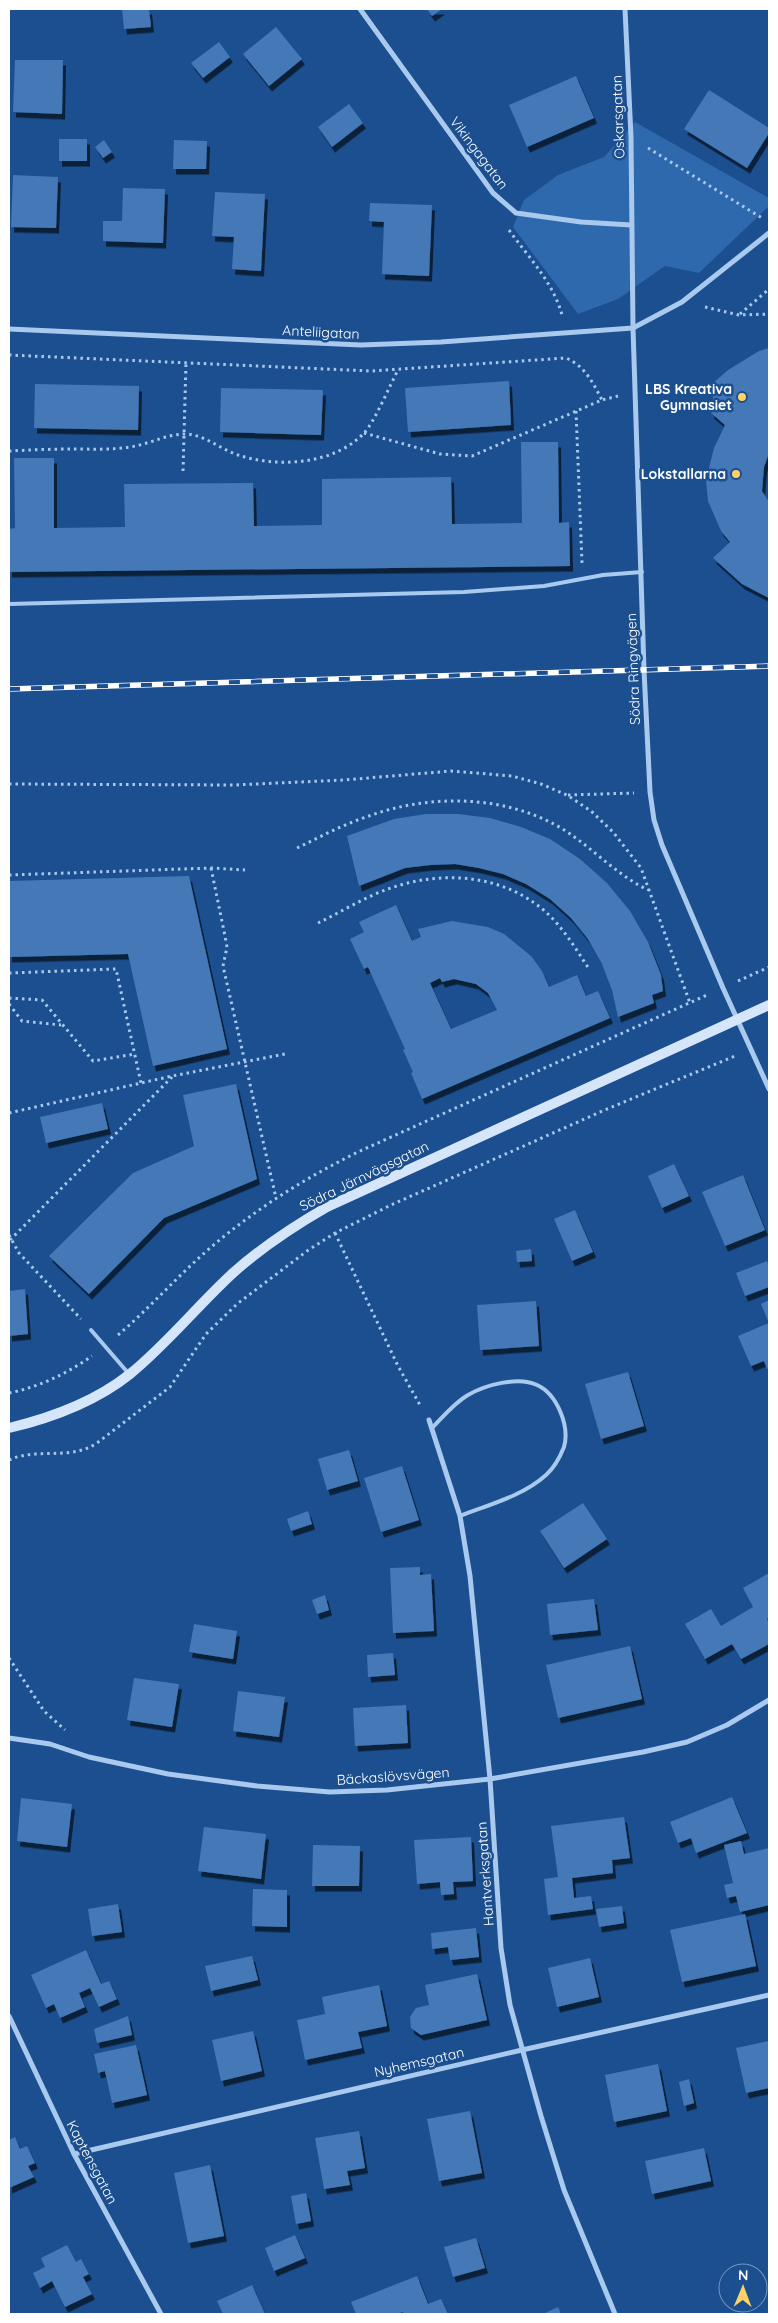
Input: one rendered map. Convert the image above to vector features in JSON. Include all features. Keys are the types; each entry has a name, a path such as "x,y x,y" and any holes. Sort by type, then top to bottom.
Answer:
{"street":[{"name":"Vikingagatan","path":"360,9 493,193 516,213 581,222 631,225"},
{"name":"Oskarsgatan","path":"624,9 631,137 631,225"},
{"name":"Södra Ringvägen","path":"631,225 644,670 650,792 654,820 662,845 769,1089"},
{"path":"633,328 682,302 769,234"},
{"name":"Anteliigatan","path":"9,329 361,345 567,334 633,328"},
{"name":"Södra Järnvägsgatan","path":"9,1428 39,1421 71,1408 103,1392 130,1374 233,1273 265,1246 299,1224 381,1181 769,1005"},
{"name":"Hantverksgatan","path":"428,1420 460,1516 470,1576 490,1779 501,1948 510,2005 564,2190 615,2314"},
{"name":"Bäckaslövsvägen","path":"9,1738 50,1744 89,1757 168,1774 302,1790 330,1792 387,1790 490,1779 643,1752 687,1742 727,1725 769,1700"},
{"name":"Nyhemsgatan","path":"74,2154 769,1995"},
{"name":"Kaptensgatan","path":"9,2016 74,2154 162,2314"}],"lane":[{"path":"9,604 464,592 544,586 642,572"},
{"path":"91,1330 130,1374"},
{"path":"431,1428 466,1395 486,1386 505,1382 536,1384 548,1391 556,1402 563,1422 564,1446 558,1460 545,1476 524,1490 460,1516"}],"path":[{"path":"631,137 769,222"},
{"path":"506,226 545,277 554,292 567,334 566,358"},
{"path":"739,315 769,289"},
{"path":"682,302 739,315 769,314"},
{"path":"9,356 371,371 566,358 581,367 592,380 602,400"},
{"path":"183,471 186,363"},
{"path":"9,451 131,447 163,437 183,434 202,437 239,455 280,462 303,461 325,456 347,447 364,433 398,369"},
{"path":"364,433 440,454 472,456 602,400 635,395"},
{"path":"576,411 583,579"},
{"path":"9,784 234,785 344,780 450,771 512,776 541,784 567,795 591,811 613,832 641,868 690,1003"},
{"path":"567,795 650,792"},
{"path":"297,848 366,817 400,806 431,802 484,803 519,810 560,828 587,846 625,877 648,890"},
{"path":"211,868 226,936 227,947 222,966 276,1198"},
{"path":"9,875 211,868 245,870"},
{"path":"318,923 391,888 414,881 436,878 473,878 508,889 534,903 552,918 565,933 589,969"},
{"path":"9,973 116,969 141,1083"},
{"path":"9,998 42,1000 93,1061 135,1054"},
{"path":"9,1004 22,1021 61,1024"},
{"path":"9,1460 31,1454 87,1450 98,1443 170,1387 206,1334 237,1304 307,1251 335,1233 391,1205 607,1109 752,1048"},
{"path":"9,1113 172,1076 285,1054"},
{"path":"10,1240 172,1076"},
{"path":"335,1233 398,1366 428,1420"},
{"path":"9,1235 10,1240 19,1253 91,1330"},
{"path":"9,1658 44,1711 66,1732"}],"shaded area":[{"path":"635,122 769,198 769,206 699,273 665,266 618,299 578,314 513,227 524,200 558,175 604,157"}],"building":[{"path":"122,9 149,9 151,27 124,29"},
{"path":"427,9 442,9 432,16"},
{"path":"276,27 302,59 269,86 243,54"},
{"path":"219,42 230,57 203,78 191,63"},
{"path":"15,60 63,60 62,114 13,112"},
{"path":"576,76 594,118 527,147 509,105"},
{"path":"709,90 769,128 769,133 747,168 684,129"},
{"path":"349,104 363,123 332,147 318,127"},
{"path":"59,139 87,139 87,161 59,161"},
{"path":"104,140 112,152 103,158 95,147"},
{"path":"174,140 207,141 206,169 173,169"},
{"path":"13,175 58,177 56,228 11,227"},
{"path":"123,188 165,189 163,243 103,241 103,221 122,221"},
{"path":"215,192 265,194 261,271 232,269 234,237 212,236"},
{"path":"370,203 432,205 429,276 382,274 384,222 369,221"},
{"name":"Lokstallarna","path":"769,348 769,453 764,467 762,491 769,502 769,598 742,584 713,558 730,542 721,531 708,501 706,480 714,448 725,425 711,413 713,400 712,384 728,370 759,351"},
{"path":"509,381 511,425 408,432 405,388"},
{"path":"35,384 139,386 138,430 34,428"},
{"path":"221,388 323,390 321,435 220,432"},
{"path":"521,442 558,442 559,523 569,522 570,566 9,572 9,529 15,528 14,458 54,458 54,528 125,527 124,484 253,483 254,526 322,525 322,479 451,477 452,524 522,523"},
{"path":"426,814 458,814 490,818 521,827 550,839 580,859 607,883 630,911 648,942 661,975 663,991 652,995 654,1003 618,1017 612,990 602,964 588,939 571,918 550,899 526,884 503,874 455,864 430,865 405,868 359,886 347,836 394,819"},
{"path":"189,876 227,1049 153,1066 128,954 9,957 9,881"},
{"path":"396,905 412,941 421,937 418,929 452,921 488,927 504,934 531,956 542,971 549,987 577,975 586,996 598,991 610,1018 422,1099 403,1050 405,1049 368,967 364,969 350,939 364,932 359,922","holes":["440,978 442,982 454,979 476,984 488,993 497,1010 451,1029 430,983"]},
{"path":"236,1084 257,1179 164,1218 89,1294 49,1256 133,1173 194,1146 183,1095"},
{"path":"102,1103 108,1129 46,1143 40,1117"},
{"path":"674,1164 689,1196 662,1208 648,1176"},
{"path":"743,1175 765,1230 725,1246 702,1192"},
{"path":"575,1210 593,1252 572,1261 554,1219"},
{"path":"531,1249 532,1261 517,1262 516,1251"},
{"path":"767,1261 769,1267 769,1287 745,1296 736,1273"},
{"path":"25,1289 28,1334 9,1336 9,1291"},
{"path":"769,1300 769,1323 761,1304"},
{"path":"536,1301 539,1346 480,1350 477,1305"},
{"path":"769,1323 769,1368 767,1369 764,1361 751,1366 738,1336"},
{"path":"628,1372 644,1426 601,1439 585,1384"},
{"path":"349,1450 358,1481 327,1490 318,1459"},
{"path":"402,1466 419,1520 381,1532 364,1478"},
{"path":"583,1503 607,1539 564,1568 540,1531"},
{"path":"308,1511 312,1524 291,1531 287,1519"},
{"path":"420,1567 420,1575 431,1574 434,1631 393,1633 390,1568"},
{"path":"769,1573 769,1617 767,1619 769,1623 769,1644 741,1659 732,1644 705,1659 685,1624 711,1609 721,1626 753,1607 743,1588"},
{"path":"325,1595 329,1610 317,1614 312,1600"},
{"path":"594,1599 598,1630 550,1635 547,1604"},
{"path":"194,1624 237,1631 233,1659 189,1652"},
{"path":"630,1646 642,1699 558,1718 546,1665"},
{"path":"393,1653 395,1675 368,1677 367,1655"},
{"path":"134,1678 179,1684 172,1727 127,1720"},
{"path":"238,1691 285,1697 279,1737 233,1731"},
{"path":"406,1705 408,1743 355,1746 353,1708"},
{"path":"732,1797 747,1833 696,1853 691,1838 678,1843 670,1822"},
{"path":"21,1798 72,1804 67,1847 17,1841"},
{"path":"624,1817 630,1858 612,1860 613,1873 572,1878 574,1898 591,1896 593,1909 548,1915 544,1879 558,1877 551,1826"},
{"path":"204,1827 266,1834 261,1879 198,1871"},
{"path":"471,1837 473,1881 453,1882 454,1894 441,1895 440,1882 417,1884 414,1840"},
{"path":"741,1841 744,1854 769,1848 769,1905 740,1912 736,1896 727,1898 724,1885 733,1883 724,1845"},
{"path":"313,1845 360,1846 359,1886 312,1886"},
{"path":"253,1889 287,1890 287,1927 252,1926"},
{"path":"118,1904 122,1932 92,1936 88,1909"},
{"path":"622,1906 624,1923 599,1927 596,1909"},
{"path":"745,1914 756,1966 682,1982 670,1930"},
{"path":"476,1928 479,1957 450,1960 448,1947 432,1949 431,1933"},
{"path":"86,1950 101,1984 109,1981 117,1999 99,2007 90,1988 79,1993 85,2007 60,2018 54,2004 46,2008 31,1975"},
{"path":"252,1956 258,1980 211,1991 205,1966"},
{"path":"590,1958 599,1997 557,2007 548,1968"},
{"path":"477,1974 487,2020 421,2035 411,2028 410,2017 416,2008 429,2005 425,1985"},
{"path":"379,1985 387,2026 358,2032 362,2048 305,2060 297,2020 325,2014 322,1997"},
{"path":"128,2016 132,2035 97,2043 94,2029"},
{"path":"253,2031 262,2071 221,2081 212,2040"},
{"path":"769,2041 769,2088 746,2093 736,2048"},
{"path":"136,2045 147,2095 112,2103 105,2071 98,2073 94,2054"},
{"path":"658,2064 667,2111 614,2122 605,2075"},
{"path":"689,2079 694,2103 684,2106 679,2082"},
{"path":"470,2111 482,2173 439,2181 427,2119"},
{"path":"359,2131 365,2168 347,2171 350,2185 324,2189 315,2138"},
{"path":"15,2137 20,2149 27,2146 35,2163 28,2166 34,2177 9,2188 9,2140"},
{"path":"704,2148 711,2181 652,2194 645,2161"},
{"path":"210,2165 224,2236 188,2243 174,2173"},
{"path":"306,2193 311,2221 296,2224 291,2196"},
{"path":"295,2235 305,2258 274,2271 265,2248"},
{"path":"476,2238 485,2268 453,2277 444,2247"},
{"path":"67,2245 76,2262 81,2259 89,2274 83,2277 92,2294 65,2307 52,2281 40,2288 33,2273 45,2267 41,2258"},
{"path":"417,2276 428,2304 441,2299 448,2314 404,2314 403,2312 396,2314 356,2314 351,2302"},
{"path":"252,2285 265,2314 223,2314 217,2301"},
{"path":"558,2307 561,2314 543,2314"}],"railway":[{"path":"9,689 769,666"}],"place":[{"name":"LBS Kreativa Gymnasiet","path":"742,397"},
{"name":"Lokstallarna","path":"736,474"}]}
